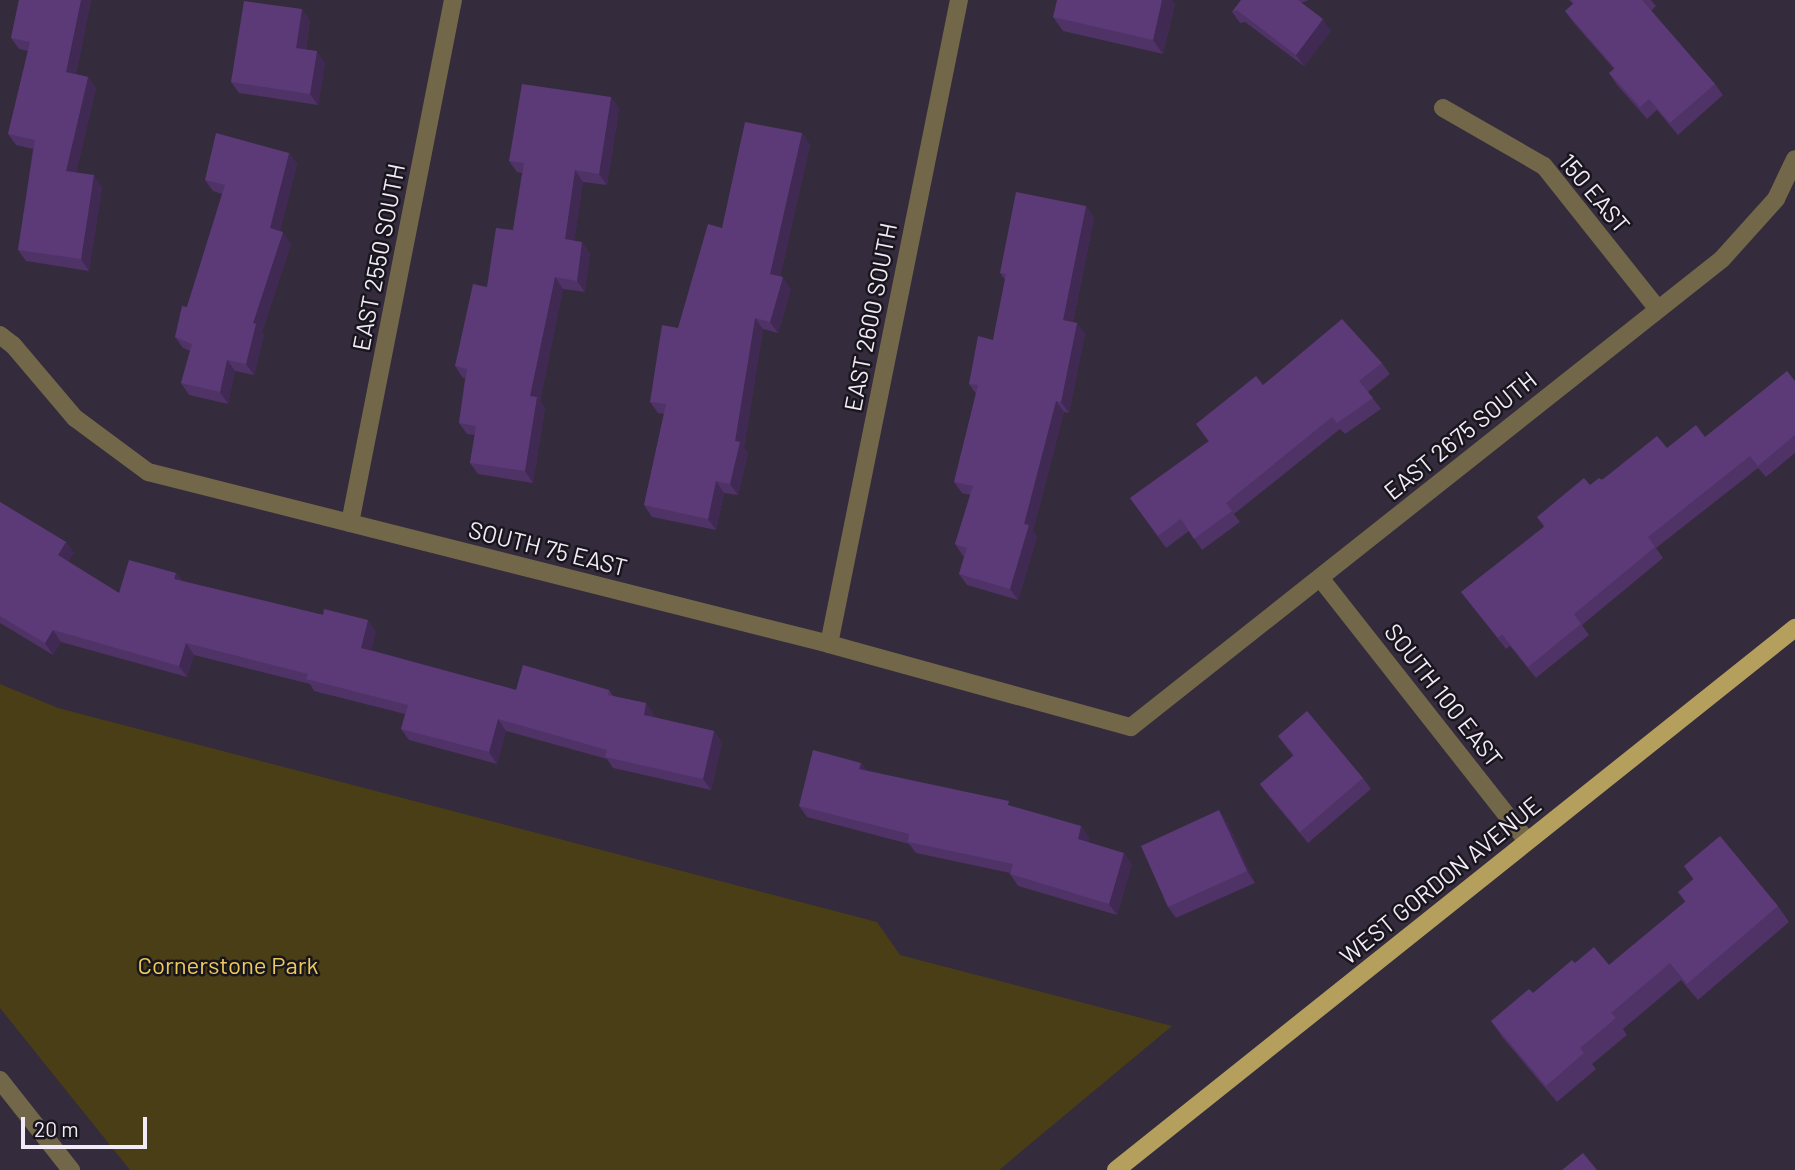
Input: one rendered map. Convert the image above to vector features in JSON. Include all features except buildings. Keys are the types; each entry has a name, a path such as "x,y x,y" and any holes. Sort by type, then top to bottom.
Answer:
{"main road":[{"name":"WEST GORDON AVENUE","path":"1115,1170 1795,628"}],"street":[{"name":"EAST 2550 SOUTH","path":"350,523 453,0"},
{"name":"EAST 2600 SOUTH","path":"828,644 959,0"},
{"name":"150 EAST","path":"1443,108 1544,166 1657,308"},
{"name":"EAST 2675 SOUTH","path":"1132,727 1722,259 1776,199 1795,159"},
{"name":"SOUTH 75 EAST","path":"0,335 13,345 75,418 148,472 828,644 1132,727"},
{"name":"SOUTH 100 EAST","path":"1321,579 1527,841"},
{"path":"0,1080 71,1170"}],"green space":[{"name":"Cornerstone Park","path":"0,684 58,708 877,922 900,955 1172,1026 999,1170 130,1170 0,1008"}]}
